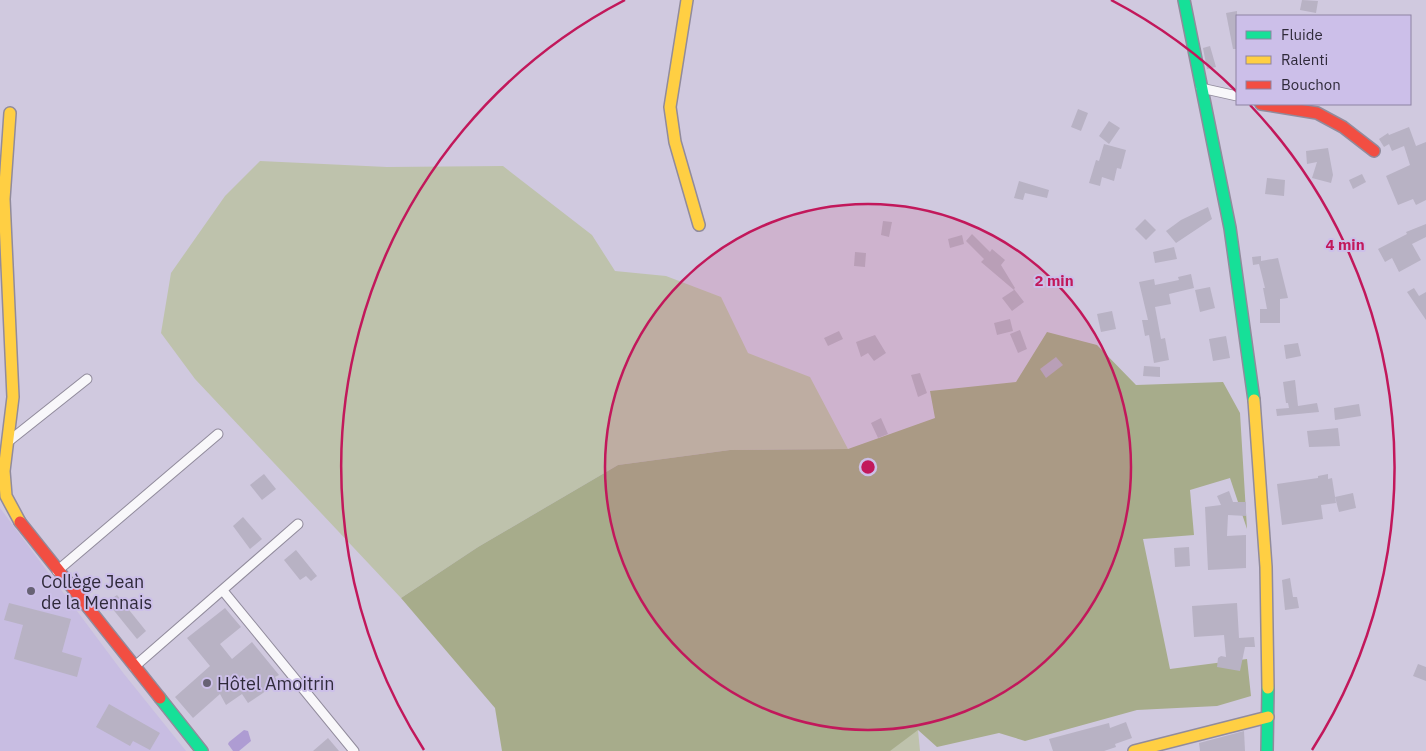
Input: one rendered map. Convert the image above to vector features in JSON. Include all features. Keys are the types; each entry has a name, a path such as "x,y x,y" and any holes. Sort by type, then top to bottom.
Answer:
{"street":[{"path":"687,0 670,107 675,142 699,225"},
{"path":"1184,0 1236,260 1250,366 1262,511 1268,717 1267,751"},
{"path":"1201,88 1236,96"},
{"path":"1264,105 1278,109 1308,110 1352,132 1374,151"},
{"path":"10,113 4,199 13,397 4,471 6,496 23,528 202,751"},
{"path":"9,441 87,378"},
{"path":"57,571 218,434"},
{"path":"134,667 224,592 298,524"},
{"path":"224,592 354,751"},
{"path":"1134,751 1268,717"}],"shaded area":[{"name":"Collège Jean de la Mennais","path":"0,508 124,674 186,751 0,751"},
{"path":"244,730 248,731 251,741 239,751 233,751 228,744 229,742"}],"green space":[{"path":"260,161 387,167 503,166 592,235 615,271 666,276 721,297 748,353 810,377 848,449 730,450 618,465 478,547 401,598 195,379 161,333 171,273 225,196"},
{"path":"1047,332 1097,345 1136,385 1223,382 1240,413 1247,529 1230,478 1190,490 1194,535 1143,539 1170,669 1247,659 1251,696 1217,706 1137,710 1025,741 999,733 937,747 918,730 890,751 502,751 495,708 401,598 478,547 618,465 730,450 848,449 935,418 930,391 1016,382"},
{"path":"918,730 920,751 868,751"}],"building":[{"path":"1302,0 1318,1 1316,13 1300,10"},
{"path":"1237,11 1236,49 1233,49 1226,13"},
{"path":"1210,46 1216,67 1207,69 1203,48"},
{"path":"1078,109 1088,113 1081,131 1071,127"},
{"path":"1109,121 1120,128 1109,144 1099,136"},
{"path":"1409,127 1416,146 1426,142 1426,200 1416,205 1413,199 1398,205 1386,176 1410,165 1404,146 1392,151 1389,144 1384,147 1379,139 1388,133 1389,135"},
{"path":"1104,144 1126,150 1121,169 1117,168 1114,181 1102,177 1100,186 1089,183 1096,160 1099,161"},
{"path":"1328,148 1333,175 1331,183 1312,178 1317,162 1307,164 1306,151"},
{"path":"1362,174 1366,182 1353,189 1349,180"},
{"path":"1267,178 1285,180 1284,196 1265,194"},
{"path":"1019,181 1049,190 1047,198 1025,193 1023,200 1014,198"},
{"path":"1208,207 1212,219 1176,243 1166,231 1181,220"},
{"path":"1145,219 1156,230 1146,240 1135,229"},
{"path":"883,221 892,222 889,237 881,235"},
{"path":"1426,224 1426,237 1412,244 1421,260 1399,272 1392,258 1385,262 1378,249 1407,234 1406,232"},
{"path":"972,234 990,252 992,249 1005,260 1001,265 1014,289 1024,302 1012,311 1002,298 1014,290 981,262 984,259 966,241"},
{"path":"962,235 964,244 950,248 948,239"},
{"path":"1174,247 1177,259 1155,263 1153,252"},
{"path":"855,252 866,253 865,267 854,266"},
{"path":"1261,256 1261,261 1278,258 1288,298 1280,299 1280,323 1260,323 1260,309 1267,309 1263,288 1265,288 1259,264 1253,265 1252,257"},
{"path":"1191,274 1194,288 1169,294 1171,304 1155,307 1161,339 1165,338 1169,360 1154,363 1149,335 1145,336 1142,320 1148,320 1139,282 1154,279 1155,285 1179,280 1178,277"},
{"path":"1210,287 1215,308 1200,312 1195,290"},
{"path":"1414,288 1419,296 1426,292 1426,320 1407,292"},
{"path":"1112,311 1116,329 1101,332 1097,314"},
{"path":"1010,319 1013,331 997,335 994,323"},
{"path":"1020,330 1027,349 1018,353 1010,334"},
{"path":"839,331 843,339 828,346 824,338"},
{"path":"875,335 886,353 874,361 868,353 861,357 856,342"},
{"path":"1226,336 1230,358 1213,361 1209,339"},
{"path":"1298,343 1301,356 1286,359 1284,345"},
{"path":"1056,357 1063,365 1046,378 1040,369"},
{"path":"1144,366 1160,367 1160,377 1143,376"},
{"path":"920,373 927,393 918,397 911,375"},
{"path":"1295,380 1298,406 1317,403 1319,412 1277,416 1276,409 1289,408 1288,403 1286,403 1283,382"},
{"path":"1359,404 1361,416 1335,420 1334,408"},
{"path":"881,418 888,434 878,438 871,423"},
{"path":"1338,428 1340,446 1309,447 1307,431"},
{"path":"264,474 276,489 262,500 250,485"},
{"path":"1328,474 1328,479 1332,478 1336,503 1321,505 1323,519 1282,525 1277,484 1318,478 1318,476"},
{"path":"1229,491 1233,502 1246,502 1246,516 1228,515 1227,536 1246,535 1246,568 1208,570 1205,507 1221,505 1217,496"},
{"path":"1353,493 1356,508 1339,512 1335,497"},
{"path":"243,517 262,539 250,549 233,526"},
{"path":"1189,547 1190,566 1175,567 1174,548"},
{"path":"296,550 317,576 311,581 306,576 300,580 284,560"},
{"path":"1290,578 1293,597 1297,597 1299,608 1285,610 1282,580"},
{"path":"117,595 146,631 137,639 107,602"},
{"path":"9,603 71,619 62,652 82,658 77,677 14,659 23,625 4,620"},
{"path":"1237,603 1239,638 1254,637 1255,647 1245,647 1240,671 1217,667 1218,658 1221,656 1226,657 1224,635 1194,637 1192,606"},
{"path":"225,608 241,627 220,644 232,659 252,642 279,675 275,677 277,680 263,693 248,703 242,694 226,705 220,694 193,718 175,697 210,666 187,638"},
{"path":"1418,664 1426,667 1426,681 1413,676"},
{"path":"109,704 160,733 150,750 133,741 130,746 96,727"},
{"path":"1126,722 1132,738 1115,744 1116,747 1104,751 1053,751 1049,739 1109,723 1110,728"},
{"path":"1244,731 1245,751 1200,751 1199,743"},
{"path":"328,738 339,751 313,751"}],"traffic: fast":[{"path":"1184,0 1230,228 1254,400"},
{"path":"1267,751 1268,688"},
{"path":"160,698 202,751"}],"traffic: slow":[{"path":"687,0 670,107 675,142 699,225"},
{"path":"10,113 4,199 13,397 4,471 6,496 20,522"},
{"path":"1254,400 1266,567 1268,688"},
{"path":"1134,751 1268,717"}],"traffic: jam":[{"path":"1267,105 1317,113 1343,127 1374,151"},
{"path":"20,522 160,698"}],"place":[{"name":"Collège Jean de la Mennais","path":"31,591"},
{"name":"Hôtel Amoitrin","path":"207,683"}]}
